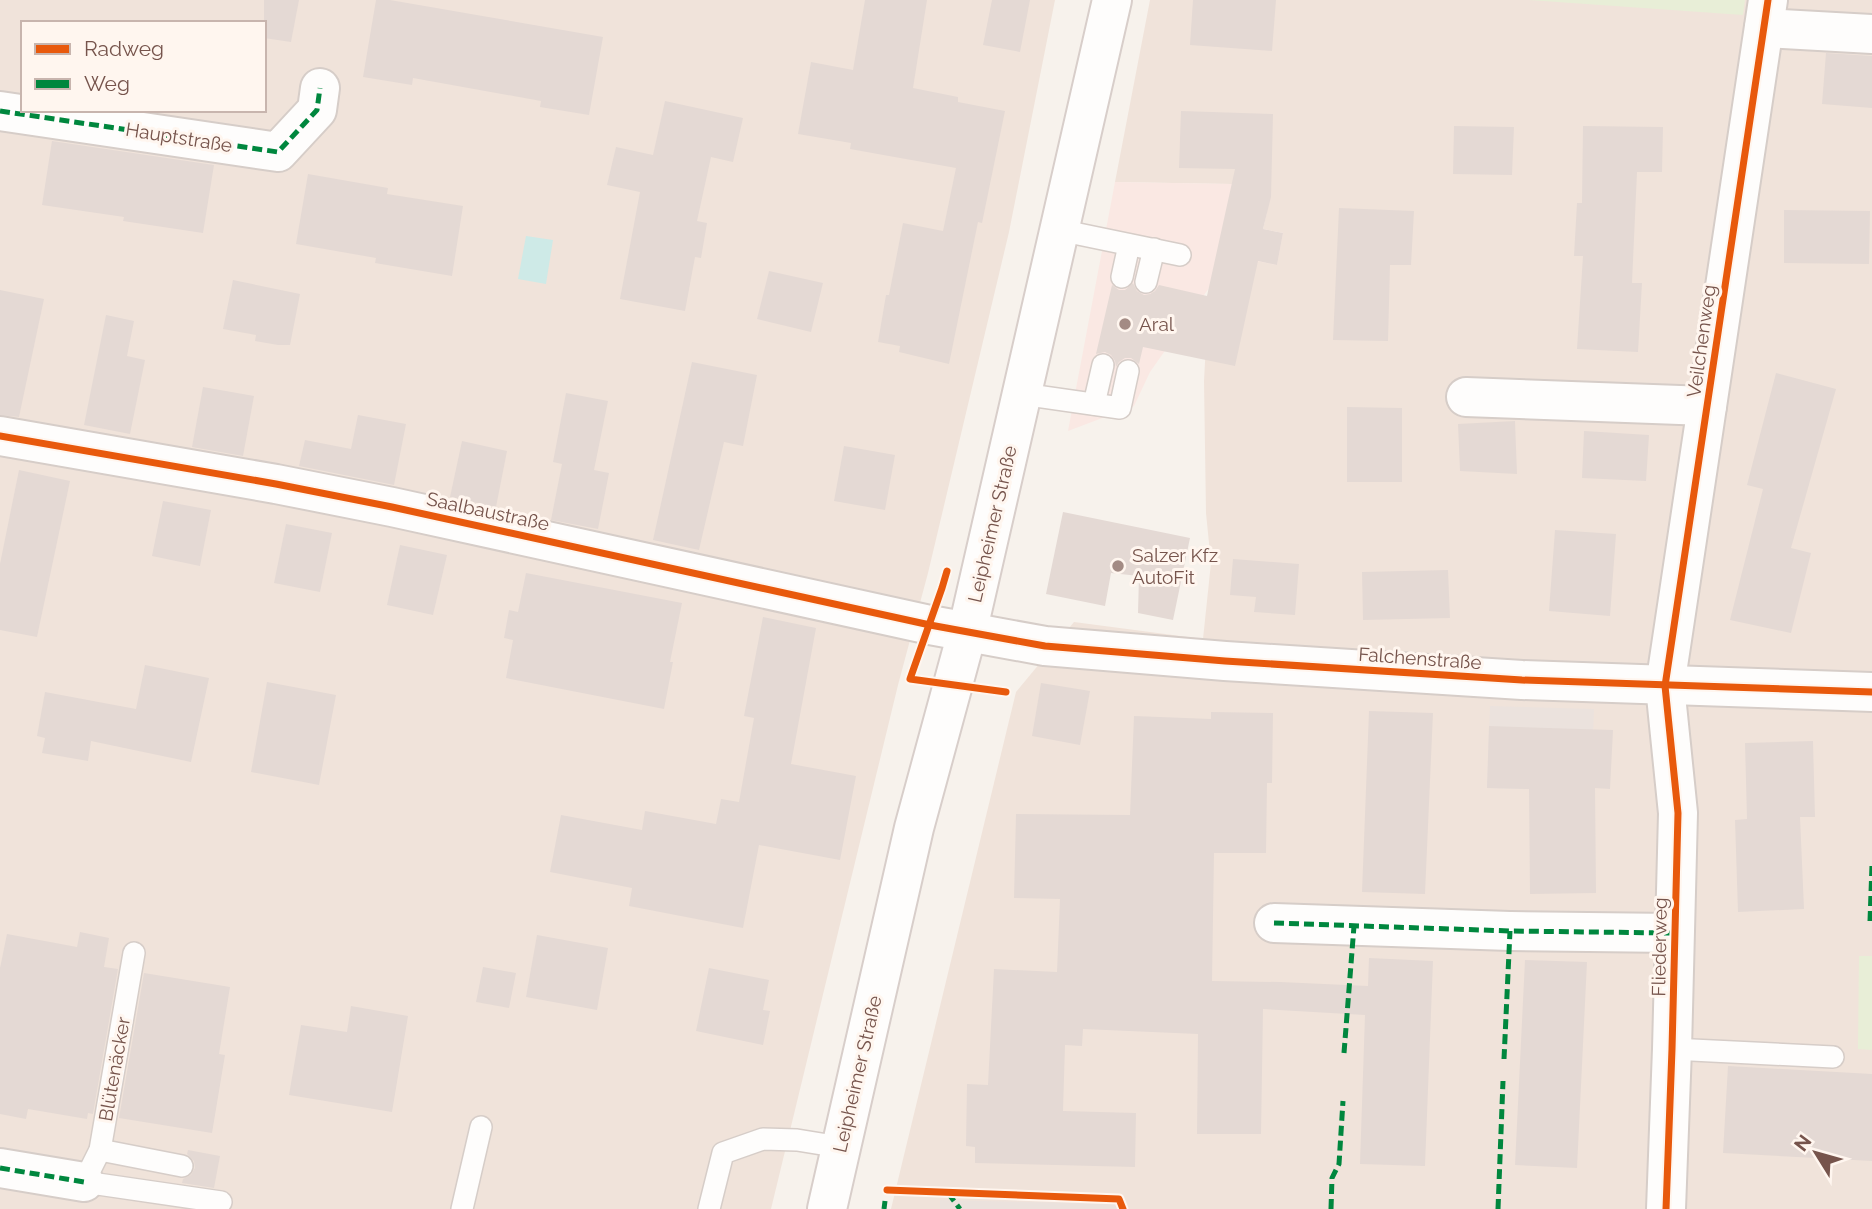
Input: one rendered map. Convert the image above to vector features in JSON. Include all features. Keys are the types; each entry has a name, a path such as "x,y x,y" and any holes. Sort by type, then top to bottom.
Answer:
{"street":[{"name":"Leipheimer Straße","path":"827,1209 914,828 967,633 1112,0"},
{"name":"Veilchenweg","path":"1665,686 1766,14 1872,34"},
{"name":"Hauptstraße","path":"0,111 278,152 317,110 320,88"},
{"name":"Veilchenweg","path":"1466,397 1707,406"},
{"name":"Saalbaustraße","path":"0,436 276,484 466,522 967,633"},
{"name":"Falchenstraße","path":"967,633 1045,646 1225,661 1522,680 1872,692"},
{"name":"Fliederweg","path":"1665,686 1678,813 1666,1209"},
{"name":"Fliederweg","path":"1274,923 1674,933"},
{"path":"0,1168 92,1166"}],"lane":[{"path":"1059,230 1180,255"},
{"path":"1122,277 1129,245"},
{"path":"1146,282 1154,249"},
{"path":"1094,404 1102,366"},
{"path":"1022,394 1120,408 1128,371"},
{"name":"Blütenäcker","path":"92,1166 134,953"},
{"path":"1672,1049 1833,1057"},
{"path":"462,1209 481,1127"},
{"path":"709,1209 723,1153 763,1139 797,1140 840,1147"},
{"path":"92,1166 182,1166"},
{"path":"92,1166 221,1202"}],"shaded area":[{"path":"0,0 1055,0 1009,232 771,1209 0,1209"},
{"path":"1150,0 1872,0 1872,1209 891,1209 1016,692 1074,622 1203,639 1211,563 1206,513 1204,381 1209,287 1256,260 1283,233 1263,229 1267,212 1227,203 1231,184 1115,182"},
{"path":"1115,182 1232,184 1267,211 1263,229 1283,233 1277,265 1256,261 1209,288 1150,372 1134,406 1068,431"},
{"path":"1490,706 1594,709 1591,791 1487,788"},
{"path":"940,1200 1120,1204 1120,1209 940,1209"}],"green space":[{"path":"1529,0 1745,0 1743,15"},
{"path":"1859,956 1872,956 1872,1050 1858,1049"}],"water":[{"path":"526,236 553,240 546,284 518,279"}],"building":[{"path":"264,0 299,0 291,42 266,38"},
{"path":"376,0 390,0 603,37 589,115 540,107 541,101 413,78 412,85 363,77"},
{"path":"865,0 927,0 913,88 958,97 958,102 1005,111 982,223 978,222 949,364 899,352 900,346 878,342 903,223 943,231 956,168 850,149 851,143 798,134 811,62 853,70"},
{"path":"992,0 1030,0 1020,52 983,45"},
{"path":"1193,0 1276,0 1272,51 1190,45"},
{"path":"1826,53 1872,56 1872,108 1822,104"},
{"path":"665,101 743,118 733,162 711,157 697,221 707,223 701,258 695,257 685,311 620,299 640,192 607,185 616,147 653,155"},
{"path":"1181,111 1273,114 1271,197 1263,229 1283,233 1277,265 1258,261 1235,366 1143,347 1139,364 1131,358 1125,358 1116,367 1111,355 1105,352 1096,354 1112,285 1119,290 1125,290 1133,283 1137,291 1144,295 1155,291 1159,285 1207,296 1235,169 1179,168"},
{"path":"1454,126 1514,127 1512,175 1453,174"},
{"path":"1583,126 1663,127 1662,172 1637,172 1632,283 1642,283 1638,352 1577,349 1583,256 1574,256 1577,203 1582,203"},
{"path":"52,141 214,165 203,233 123,221 124,217 42,205"},
{"path":"308,174 388,188 387,194 463,206 452,276 375,263 376,258 296,244"},
{"path":"1339,208 1414,211 1411,265 1390,265 1388,341 1333,340"},
{"path":"1784,210 1870,211 1869,264 1784,263"},
{"path":"769,271 823,283 811,332 757,319"},
{"path":"233,280 300,294 290,345 255,341 256,335 223,329"},
{"path":"0,290 44,299 19,417 0,415"},
{"path":"106,315 134,321 127,356 145,360 130,434 84,425"},
{"path":"692,362 757,375 743,446 724,442 699,550 653,540"},
{"path":"1776,373 1836,389 1791,548 1811,553 1791,633 1730,620 1763,489 1747,485"},
{"path":"203,387 254,396 243,456 192,447"},
{"path":"566,393 608,401 594,470 609,473 598,529 551,520 562,464 553,462"},
{"path":"1347,407 1402,408 1402,482 1347,482"},
{"path":"358,415 406,424 394,485 299,466 305,440 351,449"},
{"path":"1515,421 1517,474 1460,471 1458,424"},
{"path":"1584,431 1649,435 1646,481 1582,478"},
{"path":"462,441 507,451 496,507 450,497"},
{"path":"844,446 895,455 885,510 834,501"},
{"path":"19,470 70,481 37,637 0,630 0,564"},
{"path":"163,501 211,510 200,566 152,556"},
{"path":"1063,512 1190,538 1173,620 1138,613 1139,576 1111,573 1105,606 1046,594"},
{"path":"286,524 332,533 320,592 274,583"},
{"path":"1555,530 1616,534 1610,616 1549,611"},
{"path":"400,545 447,555 433,615 387,605"},
{"path":"1233,559 1299,564 1295,615 1254,612 1256,597 1230,595"},
{"path":"1448,570 1450,618 1363,620 1362,572"},
{"path":"526,573 682,603 664,709 506,678 513,640 504,638 509,610 518,612"},
{"path":"763,617 816,628 791,764 856,776 840,860 759,845 743,928 629,906 632,888 550,872 561,815 642,830 645,811 716,824 721,799 739,802 754,718 744,716"},
{"path":"145,665 209,678 191,762 91,741 88,761 42,753 45,738 37,736 45,692 136,709"},
{"path":"267,682 336,695 319,785 251,772"},
{"path":"1041,683 1090,691 1080,745 1032,736"},
{"path":"1369,711 1433,713 1425,894 1362,892"},
{"path":"1211,712 1273,713 1272,783 1267,783 1266,853 1214,853 1212,981 1368,986 1369,958 1433,961 1425,1166 1360,1164 1365,1015 1263,1009 1261,1134 1197,1134 1198,1034 1083,1029 1082,1046 1065,1045 1063,1111 1136,1113 1135,1167 975,1163 975,1147 966,1146 967,1084 988,1085 994,969 1057,972 1060,899 1014,898 1016,814 1130,815 1134,716 1211,719"},
{"path":"1489,726 1613,730 1610,789 1595,788 1596,893 1530,894 1529,789 1487,788"},
{"path":"1813,741 1815,817 1800,817 1804,909 1738,912 1735,820 1747,819 1745,743"},
{"path":"80,932 109,938 104,967 118,969 93,1114 88,1113 87,1119 28,1109 26,1119 0,1114 0,968 7,934 77,947"},
{"path":"537,935 608,948 597,1010 526,997"},
{"path":"1525,960 1587,962 1577,1168 1515,1165"},
{"path":"483,967 516,973 509,1008 476,1002"},
{"path":"709,968 769,980 763,1010 770,1011 763,1045 696,1031"},
{"path":"144,973 230,987 219,1054 225,1055 212,1133 119,1118"},
{"path":"351,1006 408,1016 392,1112 289,1095 301,1025 347,1032"},
{"path":"1728,1066 1872,1074 1872,1161 1723,1153"},
{"path":"188,1150 220,1156 214,1188 182,1183 195,1168 194,1161 187,1154"}],"marked path":[{"path":"0,111 278,152 317,110 320,88"},
{"path":"1870,921 1872,865"},
{"path":"1274,923 1674,933"},
{"path":"1344,1053 1354,926"},
{"path":"1504,1059 1510,931"},
{"path":"1498,1209 1503,1081"},
{"path":"1331,1209 1332,1178 1339,1164 1343,1101"},
{"path":"0,1168 84,1182"},
{"path":"948,1193 960,1209"},
{"path":"884,1209 885,1201"}],"cycle path":[{"path":"1666,1209 1678,813 1665,686 1768,0"},
{"path":"0,436 392,507 930,625 1045,646 1225,661 1522,680 1872,692"},
{"path":"947,571 910,679 1006,692"},
{"path":"887,1190 1119,1199 1123,1209"}],"place":[{"name":"Aral","path":"1125,324"},
{"name":"Salzer Kfz AutoFit","path":"1118,566"}]}
